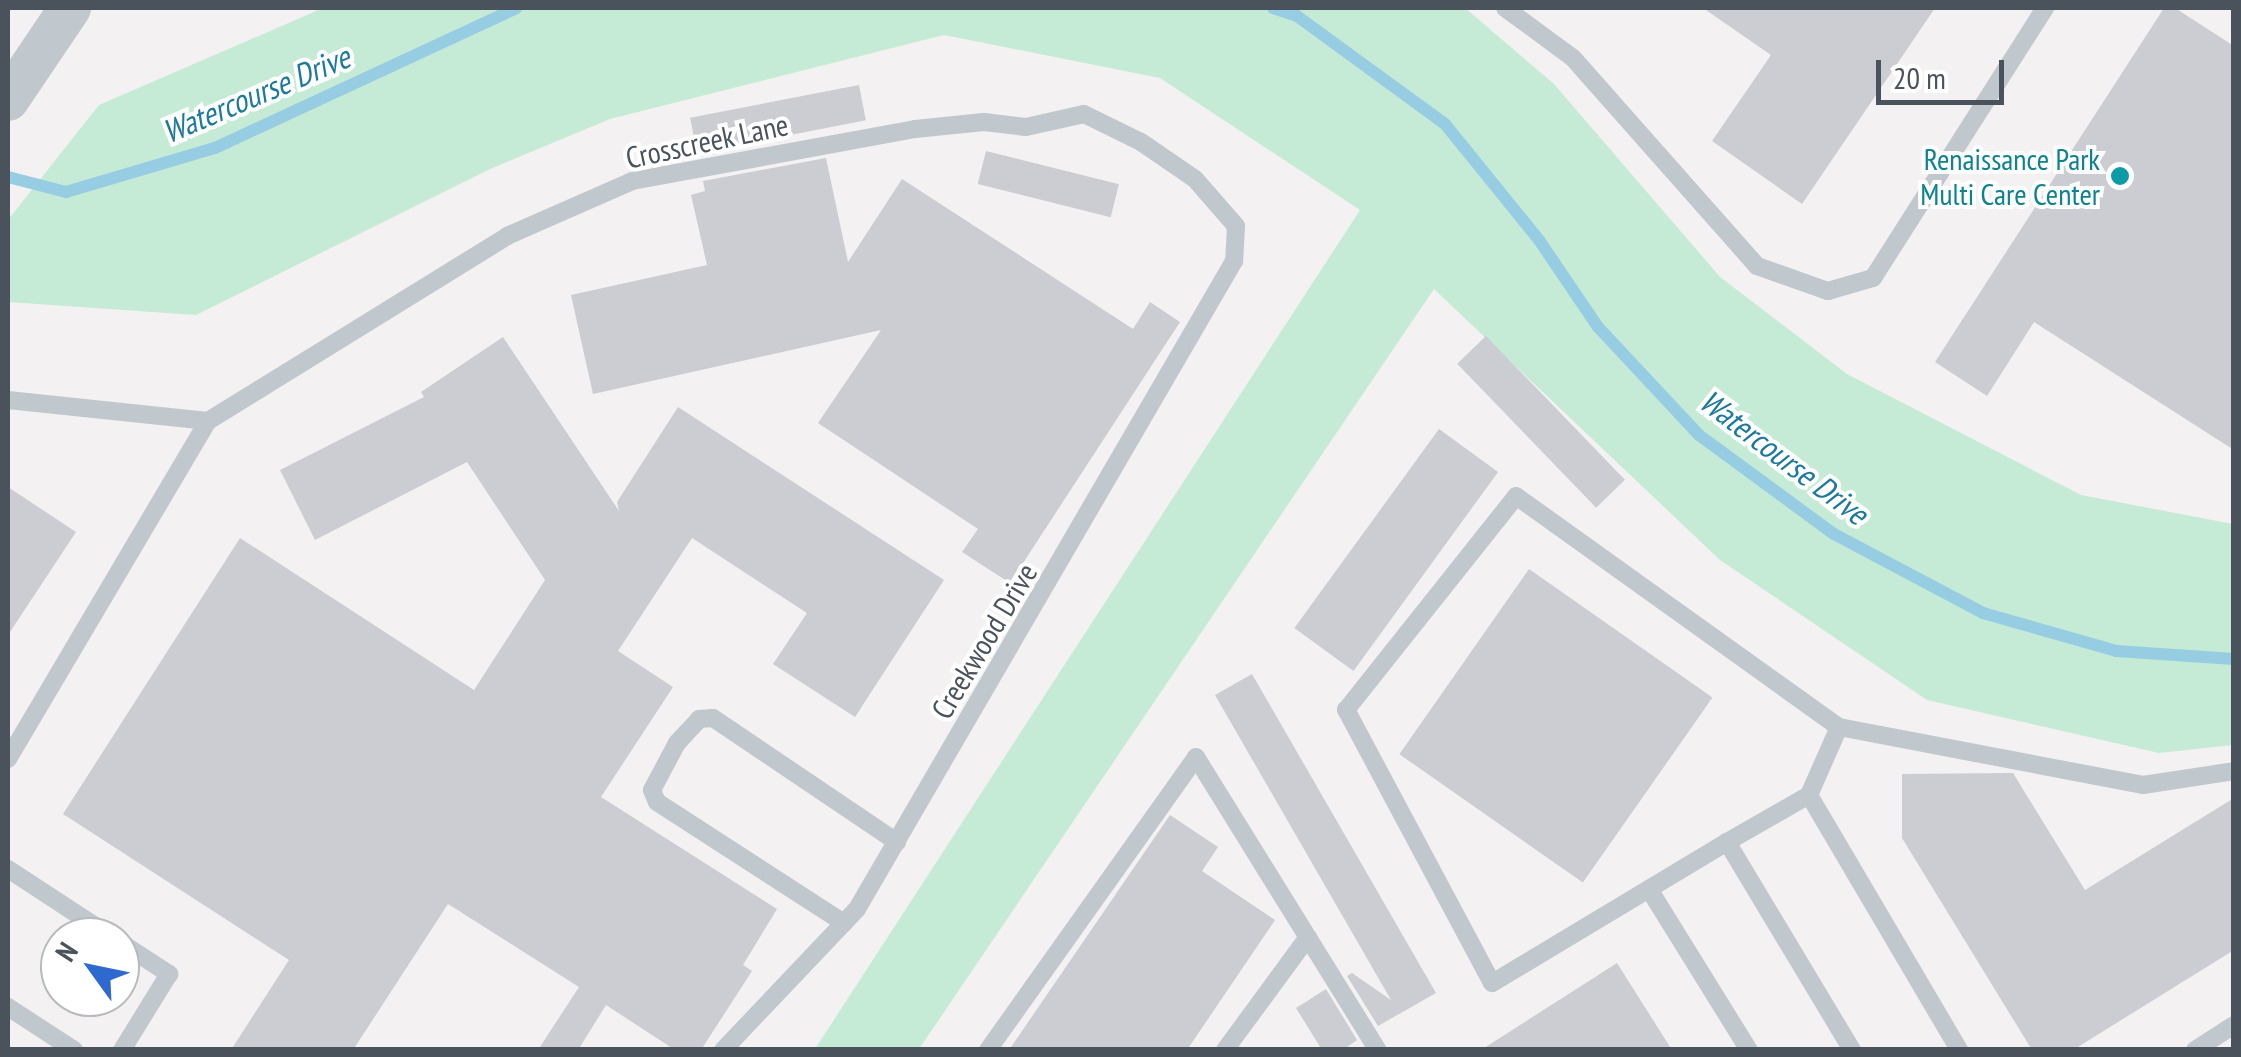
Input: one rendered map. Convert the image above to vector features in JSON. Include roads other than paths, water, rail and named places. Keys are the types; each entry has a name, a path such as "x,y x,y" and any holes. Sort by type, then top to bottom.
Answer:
{"street":[{"path":"18,85 70,8"}],"lane":[{"path":"1506,8 1573,58 1757,266 1828,291 1872,278 2045,8"},
{"name":"Crosscreek Lane","path":"8,759 16,727 208,421 507,236 632,182 669,174 915,128 984,122 1026,127 1084,114 1141,142 1195,179 1236,226"},
{"name":"Creekwood Drive","path":"723,1050 844,924 897,842 1234,261 1236,226"},
{"path":"8,400 208,421"},
{"path":"1840,727 1809,795 1492,983 1346,710 1516,496 1840,727 2143,784 2234,771"},
{"path":"844,924 657,802 652,790 677,743 699,719 713,718 897,842"},
{"path":"988,1050 1196,757 1378,1050"},
{"path":"1809,795 1960,1050"},
{"path":"1727,842 1852,1050"},
{"path":"8,869 81,917"},
{"path":"1649,889 1749,1050"},
{"path":"1226,1050 1308,937"},
{"path":"122,1050 169,974 140,955"},
{"path":"8,1008 74,1050"},
{"path":"2195,1050 2234,1025"}],"waterway":[{"name":"Watercourse Drive","path":"8,177 66,192 215,148 516,8"},
{"name":"Watercourse Drive","path":"1273,8 1297,16 1445,124 1539,240 1598,327 1699,435 1834,534 1983,613 2116,651 2234,659"}],"place":[{"name":"Renaissance Park Multi Care Center","path":"2120,176"}]}
